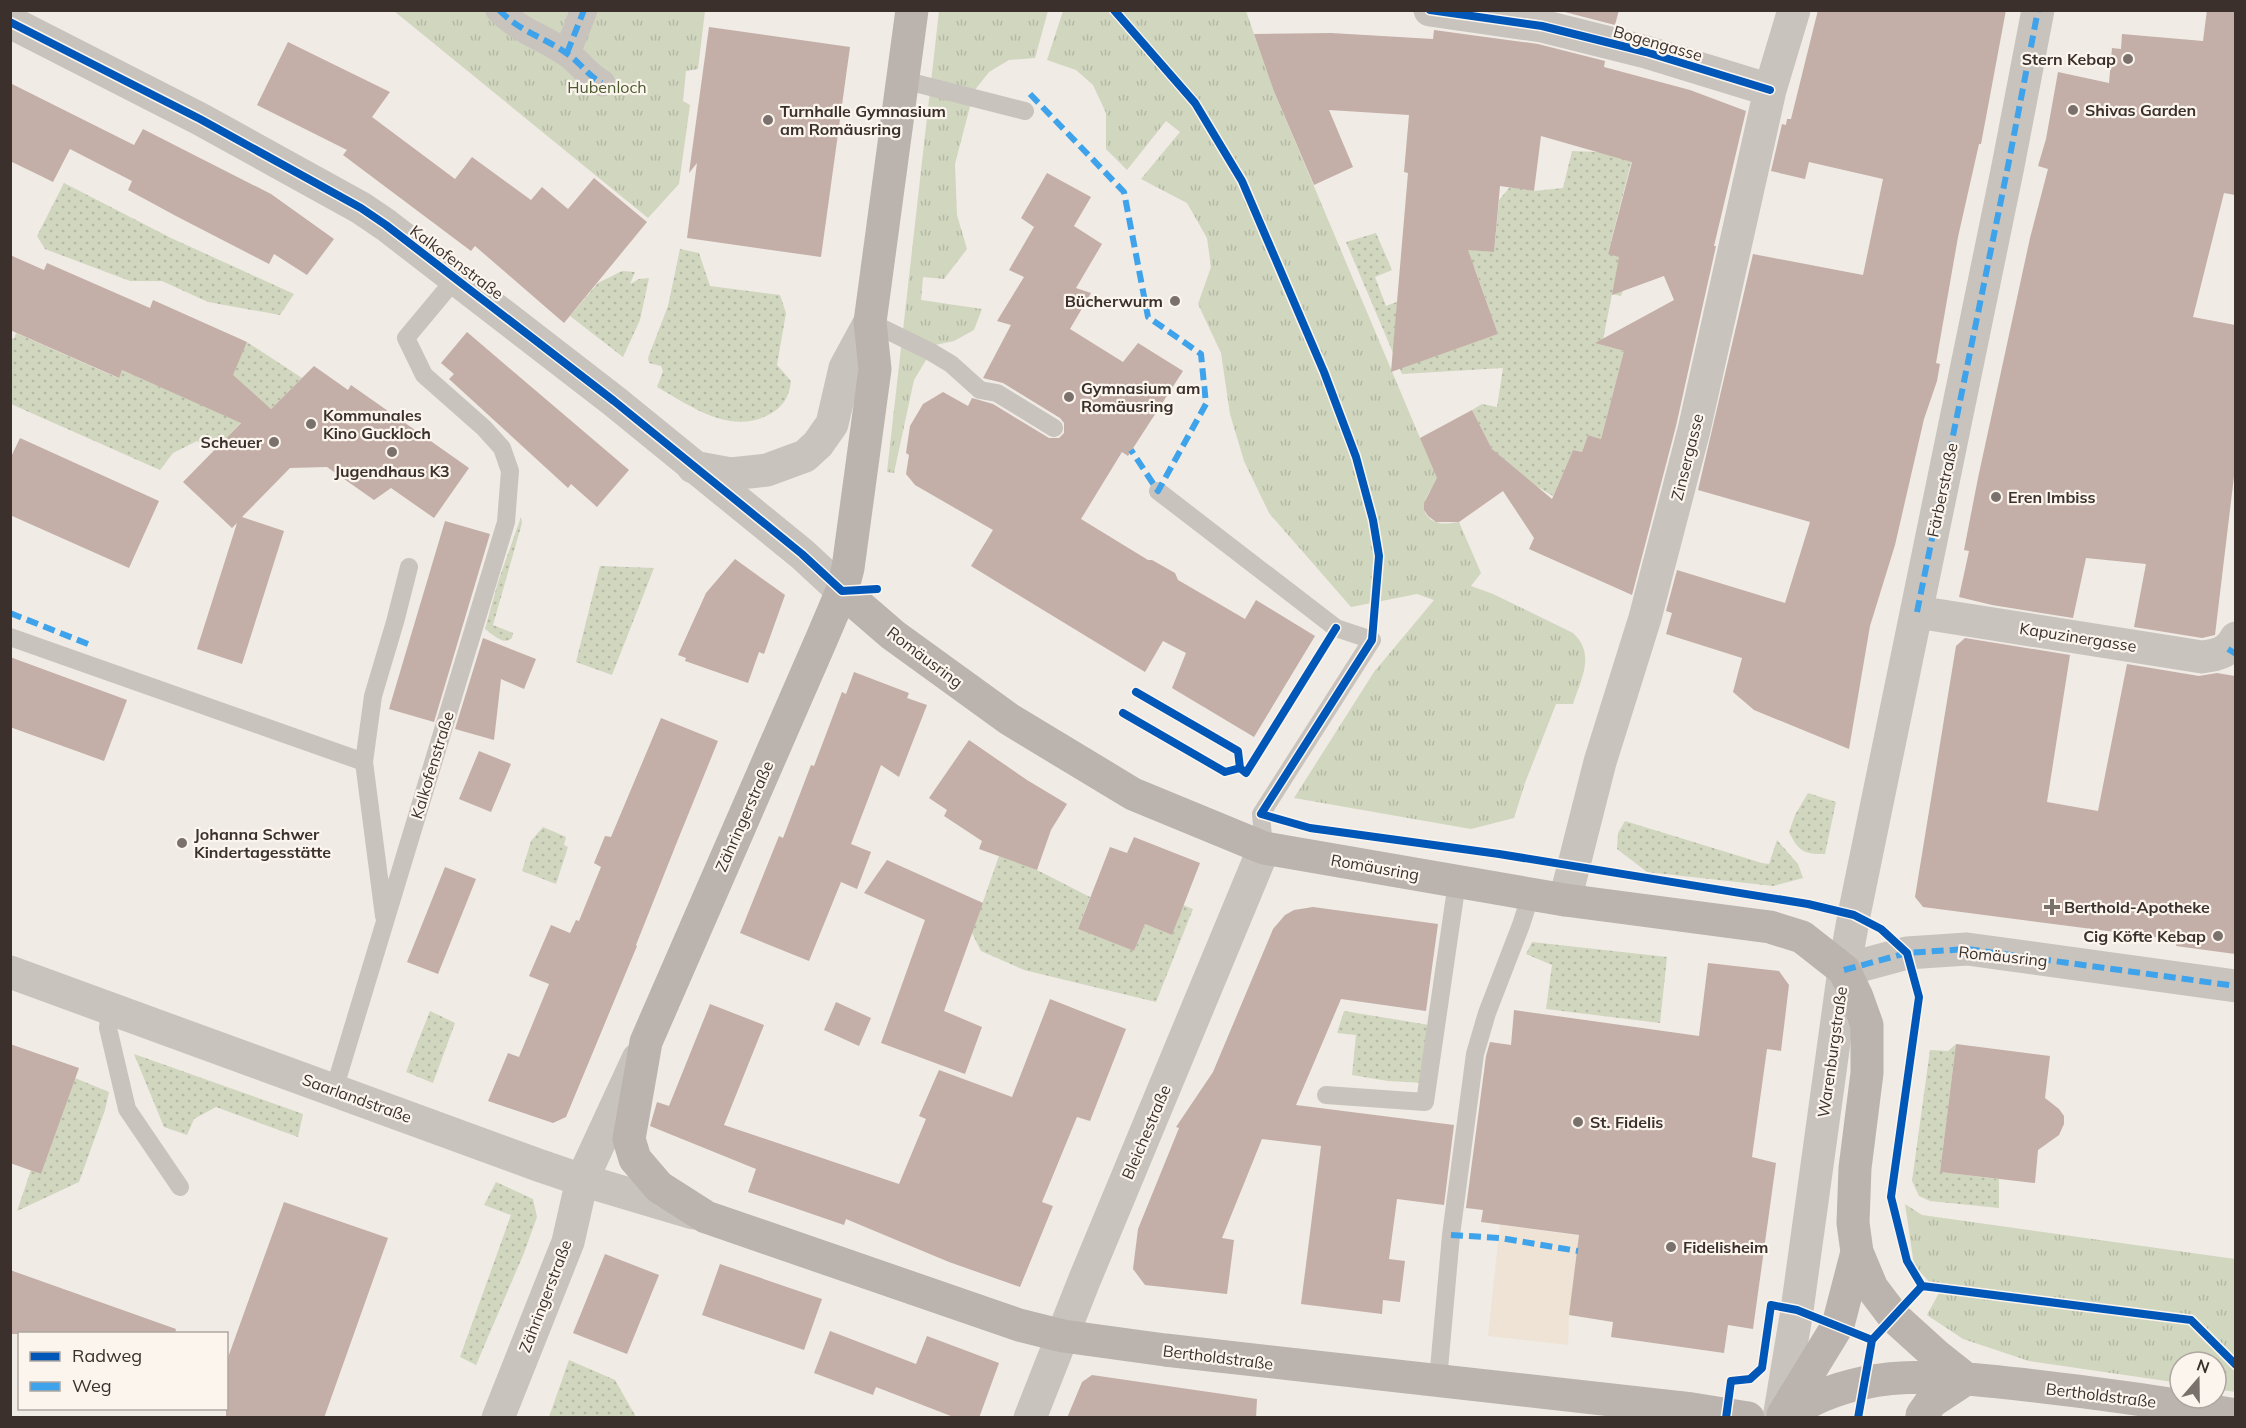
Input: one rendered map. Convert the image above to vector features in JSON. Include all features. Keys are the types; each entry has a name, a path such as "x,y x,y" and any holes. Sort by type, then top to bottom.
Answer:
{"main road":[{"path":"842,591 852,548 875,369 870,322 912,10"},
{"name":"Romäusring","path":"842,591 893,634 1009,719 1133,794 1264,848 1565,900 1770,927 1802,937 1844,970"},
{"name":"Zähringerstraße","path":"706,1217 658,1187 635,1159 629,1139 646,1042 842,591"},
{"name":"Warenburgstraße","path":"1844,970 1867,1025 1867,1074 1855,1168 1853,1212 1857,1252 1872,1288 1894,1317 1966,1379"},
{"name":"Bertholdstraße","path":"706,1217 1019,1325 1063,1336 1282,1365 1438,1380 1692,1409 1748,1418"},
{"name":"Warenburgstraße","path":"1781,1418 1838,1325 1857,1252"},
{"name":"Bertholdstraße","path":"1781,1418 1819,1396 1864,1382 1889,1379 1966,1379 2083,1392 2235,1415"},
{"path":"1922,1418 1922,1414 1931,1402 1966,1379"}],"street":[{"path":"499,10 514,25 567,53 596,80 602,82"},
{"path":"567,53 584,10"},
{"name":"Bogengasse","path":"1430,10 1542,26 1646,52 1770,90"},
{"name":"Zinsergasse","path":"1565,900 1600,762 1645,618 1694,430 1770,90 1794,10"},
{"name":"Färberstraße","path":"1844,970 2038,10"},
{"name":"Kalkofenstraße","path":"10,22 200,119 361,208 456,278 614,402 802,554 842,591"},
{"path":"692,466 731,474 767,470 804,456 818,444 832,424 845,368 870,322"},
{"name":"Kapuzinergasse","path":"1917,612 2202,657 2219,655 2233,647"},
{"name":"Bleichestraße","path":"1030,1418 1264,848"},
{"name":"Romäusring","path":"1844,970 1907,953 1967,949 2235,986"},
{"name":"Warenburgstraße","path":"1781,1418 1844,970"},
{"name":"Saarlandstraße","path":"10,972 582,1180 706,1217"},
{"name":"Zähringerstraße","path":"498,1418 568,1242 582,1180 646,1042"}],"lane":[{"path":"903,80 1025,111"},
{"name":"Kalkofenstraße","path":"334,1090 506,522 510,495 510,471 502,448 484,428 424,375 406,338 456,278"},
{"path":"870,322 931,352 951,364 980,390 997,393 1054,428"},
{"path":"1158,491 1336,628 1372,640 1262,814 1264,848"},
{"path":"385,921 364,762 373,696 409,567"},
{"path":"10,637 364,762"},
{"path":"1326,1095 1425,1102 1457,882"},
{"path":"1438,1380 1451,1235 1475,1054 1487,1013 1531,894"},
{"path":"110,1008 108,1028 127,1109 180,1187"}],"green space":[{"name":"Hubenloch","path":"394,11 705,11 698,69 686,71 683,101 690,105 679,184 648,218"},
{"path":"939,11 1048,11 1035,58 1009,60 989,72 974,91 955,164 957,215 967,249 944,279 923,277 921,300 982,309 974,330 954,341 935,345 914,380 894,473 887,472"},
{"path":"1063,11 1246,11 1273,89 1420,438 1443,476 1433,486 1426,499 1425,512 1429,518 1439,523 1459,522 1481,573 1471,586 1493,594 1573,633 1584,649 1585,667 1573,704 1556,704 1514,818 1471,829 1294,798 1374,672 1434,600 1417,594 1351,607 1269,513 1244,461 1230,414 1221,353 1198,304 1211,267 1207,238 1187,203 1141,179 1180,132 1166,121 1127,170 1106,149 1106,113 1093,85 1076,70 1047,60"},
{"path":"1606,128 1666,143 1631,163 1608,253 1632,261 1621,296 1612,294 1602,345 1624,351 1601,439 1588,435 1582,452 1573,450 1553,496 1533,484 1492,449 1472,410 1482,404 1497,407 1503,368 1402,374 1346,242 1376,233 1392,270 1375,277 1386,306 1415,295 1448,351 1498,334 1475,269 1463,249 1494,252 1499,200 1510,187 1534,191 1563,188 1572,151 1598,152"},
{"path":"64,183 171,238 294,294 280,315 208,302 162,281 130,281 45,249 37,236"},
{"path":"680,249 699,253 710,286 780,295 786,313 777,365 791,381 785,400 770,414 755,420 740,422 726,420 697,410 657,387 663,371 661,366 649,363 648,358 668,306"},
{"path":"622,271 635,272 630,284 639,279 649,278 640,320 623,357 570,316 598,283"},
{"path":"16,333 118,378 122,370 216,411 247,342 302,378 271,409 261,401 215,450 197,441 173,453 160,470 11,404 11,337 14,339"},
{"path":"521,517 522,523 493,625 513,633 512,638 505,641 498,639 485,629 498,582"},
{"path":"600,566 654,568 612,675 576,662"},
{"path":"1808,793 1836,802 1825,854 1807,852 1799,848 1789,832 1795,815"},
{"path":"1625,821 1769,864 1777,840 1798,864 1803,878 1773,886 1647,872 1617,849 1618,833"},
{"path":"543,827 566,837 564,845 568,847 556,884 522,871 531,841"},
{"path":"999,856 1037,870 1090,897 1078,929 1134,951 1145,924 1172,935 1183,905 1193,909 1156,1002 1024,970 981,951 972,933"},
{"path":"1532,942 1667,957 1660,1023 1546,1009 1552,965 1526,954"},
{"path":"430,1011 455,1023 433,1083 406,1072"},
{"path":"1344,1011 1429,1025 1424,1083 1388,1081 1352,1075 1356,1035 1337,1033"},
{"path":"1956,1044 1940,1172 1999,1179 1999,1208 1930,1201 1919,1196 1912,1181 1930,1050 1948,1051"},
{"path":"134,1054 303,1114 298,1137 216,1107 194,1119 187,1135 164,1127"},
{"path":"75,1078 109,1092 105,1110 79,1182 17,1211 31,1170 41,1174"},
{"path":"496,1182 533,1199 537,1217 476,1365 460,1357 511,1215 484,1205"},
{"path":"1905,1204 1922,1215 2235,1259 2235,1392 2228,1391 2228,1350 2168,1350 2168,1381 2029,1361 1963,1339 1927,1315 1939,1293 1914,1265"},
{"path":"569,1360 615,1380 636,1417 549,1417"}],"shaded area":[{"path":"1500,1225 1580,1236 1569,1315 1568,1345 1488,1336"}],"building":[{"path":"1557,10 1619,10 1615,25"},
{"path":"1818,10 2006,10 1981,144 1979,144 1958,237 1936,363 1940,364 1937,381 1924,419 1895,545 1870,626 1849,749 1754,710 1733,692 1742,658 1666,634 1672,613 1666,611 1677,570 1785,603 1810,522 1698,490 1753,254 1863,275 1883,179 1809,162 1805,179 1771,171 1782,124 1786,125 1787,119 1791,119"},
{"path":"2207,10 2235,10 2235,195 2224,193 2193,317 2235,325 2235,468 2215,635 2202,638 2134,627 2146,564 2086,558 2073,618 1992,605 1959,597 1969,551 1964,550 1978,478 2030,238 2048,169 2038,166 2046,139 2058,72 2109,83 2112,48 2121,49 2122,34 2203,41"},
{"name":"Turnhalle Gymnasium am Romäusring","path":"709,27 850,47 821,257 687,238 697,163 689,173"},
{"path":"1434,30 1538,44 1605,61 1604,67 1690,90 1746,111 1714,246 1716,246 1676,426 1632,595 1529,549 1534,538 1503,491 1459,522 1436,522 1424,510 1424,503 1437,478 1420,438 1472,410 1492,449 1552,499 1573,450 1582,452 1588,435 1601,439 1624,351 1595,343 1674,300 1664,276 1612,295 1619,257 1608,254 1632,162 1541,136 1534,191 1500,186 1494,252 1468,250 1498,334 1391,372 1408,173 1404,172 1409,115 1329,110 1353,167 1314,185 1273,89 1254,34 1331,33 1433,39"},
{"path":"288,42 390,92 372,117 455,179 472,157 531,200 542,187 568,209 594,178 647,222 564,323 475,246 471,251 343,155 347,150 257,105"},
{"path":"10,83 134,145 143,129 271,194 334,239 307,275 274,254 269,264 176,216 128,190 132,181 70,149 53,182 10,161"},
{"path":"1047,173 1091,197 1074,226 1102,244 1076,288 1091,293 1070,329 1123,362 1138,343 1183,371 1128,456 1122,452 1081,519 1148,560 1175,573 1178,580 1245,619 1256,600 1315,636 1254,737 1172,688 1186,653 1163,641 1145,672 971,566 993,530 915,485 906,474 910,426 923,404 943,392 968,406 972,398 993,404 1049,438 1059,438 1064,433 1064,423 1060,418 1003,383 983,378 1011,325 997,321 1024,277 1009,270 1034,227 1021,218"},
{"path":"10,255 44,270 47,263 150,308 153,300 247,342 233,375 271,409 314,366 348,390 351,385 469,468 434,518 391,488 374,500 327,467 290,468 242,517 284,531 242,664 197,649 237,523 232,528 183,482 241,423 122,370 119,378 10,330"},
{"path":"467,332 629,470 597,507 571,484 568,488 449,379 454,374 441,363"},
{"path":"20,438 159,501 129,568 10,515 10,459"},
{"path":"445,521 490,534 434,722 389,709"},
{"path":"735,559 785,595 764,654 759,652 748,683 685,661 686,658 678,655 706,593"},
{"path":"483,638 536,659 524,689 501,679 494,740 455,729"},
{"path":"1965,638 2070,655 2047,802 2098,811 2127,664 2199,676 2217,673 2235,676 2235,954 2176,946 2177,940 1923,907 1915,897 1956,646"},
{"path":"10,657 127,700 104,761 10,727"},
{"path":"854,672 909,693 907,698 927,705 899,777 881,765 851,844 871,852 857,889 841,882 809,961 740,933 779,836 783,838 842,692 846,694"},
{"path":"661,718 718,741 566,1117 553,1123 488,1101 508,1053 519,1057 549,984 529,976 551,925 570,933 576,920 579,921 601,867 594,863 605,836 611,837"},
{"path":"969,740 1067,804 1051,830 1037,870 979,849 982,841 944,816 947,810 929,798"},
{"path":"479,751 511,764 491,812 459,799"},
{"path":"1134,837 1200,863 1172,935 1145,924 1134,951 1078,929 1110,847 1127,853"},
{"path":"887,860 983,903 944,1011 982,1027 965,1074 881,1043 925,920 864,893"},
{"path":"445,867 476,879 438,974 407,962"},
{"path":"1313,907 1438,924 1426,1011 1341,999 1296,1105 1454,1125 1444,1205 1397,1199 1389,1259 1405,1261 1400,1302 1383,1300 1382,1314 1301,1304 1321,1146 1262,1139 1222,1238 1234,1240 1227,1294 1145,1285 1133,1269 1138,1229 1179,1128 1176,1127 1213,1072 1273,929 1285,915 1294,910"},
{"path":"1708,963 1779,971 1789,985 1781,1051 1767,1049 1752,1157 1776,1163 1753,1329 1728,1325 1724,1353 1611,1337 1613,1322 1569,1315 1579,1235 1481,1222 1483,1210 1466,1208 1486,1056 1490,1042 1511,1045 1514,1010 1699,1036"},
{"path":"1050,999 1126,1029 1090,1121 1077,1117 1042,1202 1053,1206 1020,1287 949,1262 846,1219 844,1225 748,1192 756,1169 650,1126 657,1102 669,1106 710,1004 764,1025 724,1125 899,1184 926,1119 919,1116 939,1070 1012,1097"},
{"path":"836,1002 871,1018 859,1046 824,1030"},
{"path":"10,1044 79,1068 41,1174 10,1163"},
{"path":"1956,1044 2050,1056 2045,1098 2059,1109 2064,1116 2064,1124 2059,1135 2038,1150 2035,1183 1940,1172"},
{"path":"284,1202 388,1238 324,1418 226,1418 228,1357"},
{"path":"605,1254 659,1275 627,1354 573,1333"},
{"path":"720,1264 822,1299 804,1350 702,1315"},
{"path":"10,1270 176,1329 175,1332 18,1332 18,1334 10,1334"},
{"path":"830,1331 916,1364 927,1336 999,1363 979,1418 956,1418 876,1387 873,1395 814,1373"},
{"path":"1092,1375 1257,1399 1256,1418 1067,1418 1082,1382"}],"marked path":[{"path":"499,10 516,24 571,56 602,83"},
{"path":"567,53 584,10"},
{"path":"1917,612 2038,10"},
{"path":"1030,94 1124,192 1148,317 1201,354 1206,404 1158,491 1131,450"},
{"path":"10,613 88,644"},
{"path":"2228,649 2236,654"},
{"path":"1844,970 1907,953 1967,949 2236,986"},
{"path":"1451,1235 1500,1238 1578,1251"}],"cycle path":[{"path":"1114,10 1195,103 1242,181 1324,372 1356,457 1373,520 1379,556 1372,640 1261,814 1310,828 1499,854 1808,904 1854,915 1881,929 1907,953 1919,997 1891,1197 1907,1261 1922,1286 2191,1320 2236,1365"},
{"path":"1430,10 1542,26 1646,52 1770,90"},
{"path":"10,22 200,119 361,208 614,401 802,554 842,591 877,589"},
{"path":"1123,713 1225,772 1240,768 1246,773 1336,628"},
{"path":"1136,692 1238,751 1240,768"},
{"path":"1858,1418 1872,1340 1922,1286"},
{"path":"1726,1418 1731,1381 1750,1379 1762,1368 1771,1305 1797,1310 1872,1340"}],"place":[{"name":"Stern Kebap","path":"2128,59"},
{"name":"Shivas Garden","path":"2073,110"},
{"name":"Turnhalle Gymnasium am Romäusring","path":"768,120"},
{"name":"Bücherwurm","path":"1175,301"},
{"name":"Gymnasium am Romäusring","path":"1069,397"},
{"name":"Kommunales Kino Guckloch","path":"311,424"},
{"name":"Scheuer","path":"274,442"},
{"name":"Jugendhaus K3","path":"392,452"},
{"name":"Eren Imbiss","path":"1996,497"},
{"name":"Johanna Schwer Kindertagesstätte","path":"182,843"},
{"name":"Berthold-Apotheke","path":"2052,907"},
{"name":"Cig Köfte Kebap","path":"2218,936"},
{"name":"St. Fidelis","path":"1578,1122"},
{"name":"Fidelisheim","path":"1671,1247"}]}
